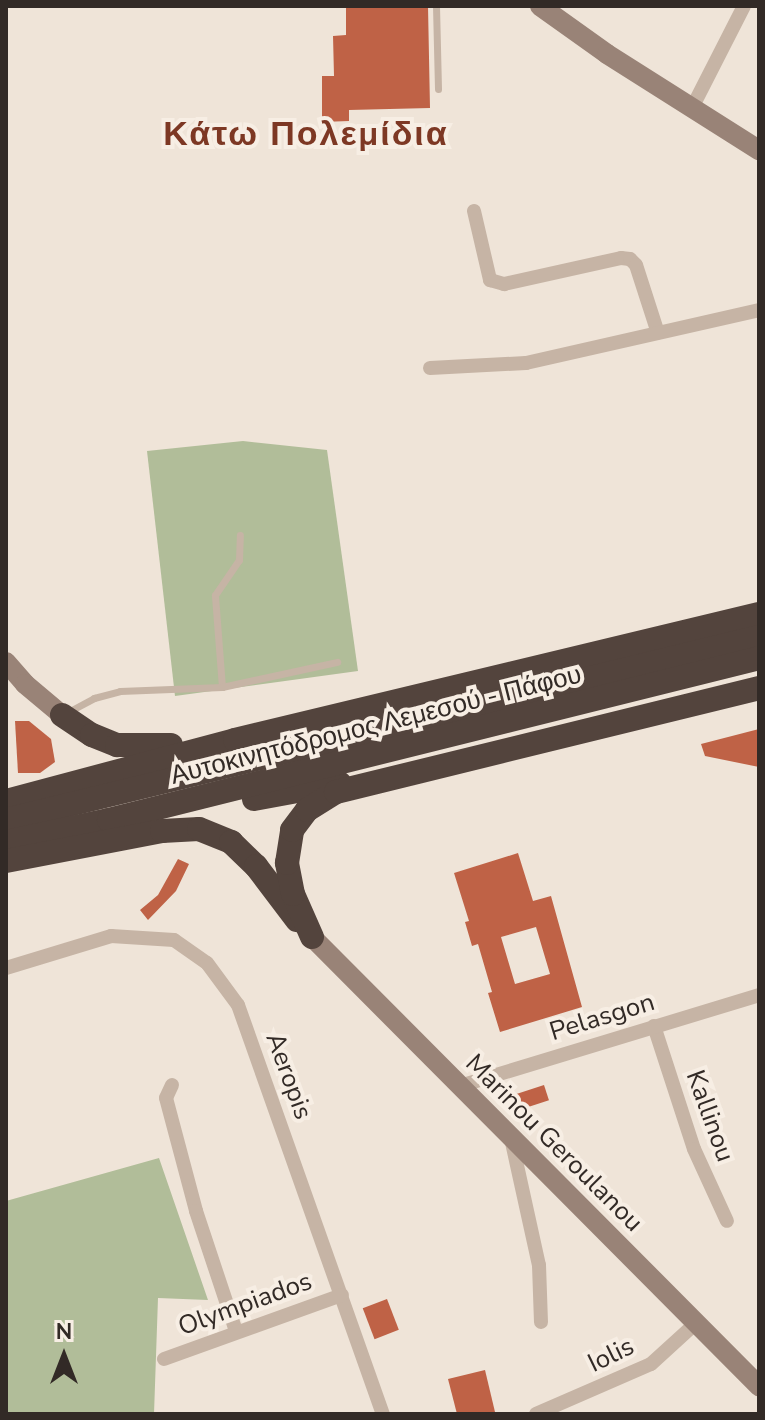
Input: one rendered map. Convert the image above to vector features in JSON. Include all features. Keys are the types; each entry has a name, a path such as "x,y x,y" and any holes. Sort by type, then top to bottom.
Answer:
{"highway":[{"path":"6,801 235,740 759,614"},
{"name":"Αυτοκινητόδρομος Λεμεσού - Πάφου","path":"6,820 759,637"},
{"name":"Αυτοκινητόδρομος Λεμεσού - Πάφου","path":"6,842 109,820 759,658"},
{"path":"312,937 293,894 287,863 292,830 307,810 336,792 417,769 759,688"},
{"path":"62,715 92,735 117,745 141,748 235,740"},
{"path":"109,820 240,802 417,769"},
{"path":"6,861 162,831 199,829 231,842 248,858 312,937"}],"street":[{"path":"540,6 607,54 759,150"},
{"path":"693,106 744,6"},
{"path":"474,211 490,280 504,284 621,258 630,259 636,265 658,333"},
{"path":"430,368 526,363 759,310"},
{"path":"6,662 25,684 62,715"},
{"name":"Aeropis","path":"6,968 111,936 174,940 207,963 238,1005 383,1414"},
{"name":"Marinou Geroulanou","path":"312,937 759,1386"},
{"name":"Pelasgon","path":"460,1086 759,995"},
{"name":"Kallinou","path":"654,1026 694,1149 727,1221"},
{"path":"172,1085 166,1098 196,1211 236,1331"},
{"path":"511,1137 539,1265 541,1322"},
{"name":"Olympiados","path":"164,1359 342,1295"},
{"name":"Iolis","path":"545,1413 651,1364 696,1323"}],"lane":[{"path":"436,6 438,89"},
{"path":"222,687 215,595 239,560 240,535"},
{"path":"62,715 94,698 120,691 222,687 337,662"}],"green space":[{"path":"243,441 327,450 358,671 175,696 147,451"},
{"path":"159,1158 208,1300 158,1298 154,1414 6,1414 6,1201"}],"building":[{"path":"346,6 428,6 430,108 349,110 349,121 322,122 322,76 334,76 333,36 346,35"},
{"path":"15,721 29,721 51,739 55,762 40,773 18,773"},
{"path":"759,729 759,767 705,756 701,744"},
{"path":"518,853 533,901 551,896 582,1007 500,1032 488,993 492,992 478,944 472,946 465,922 469,921 454,873","holes":["536,927 550,974 515,984 501,937"]},
{"path":"178,859 189,864 176,891 148,920 140,910 158,895"},
{"path":"544,1085 549,1100 509,1113 504,1098"},
{"path":"387,1299 399,1330 375,1339 363,1308"},
{"path":"485,1370 495,1412 457,1414 448,1379"}],"district":[{"name":"Κάτω Πολεμίδια","path":"306,135"}]}
